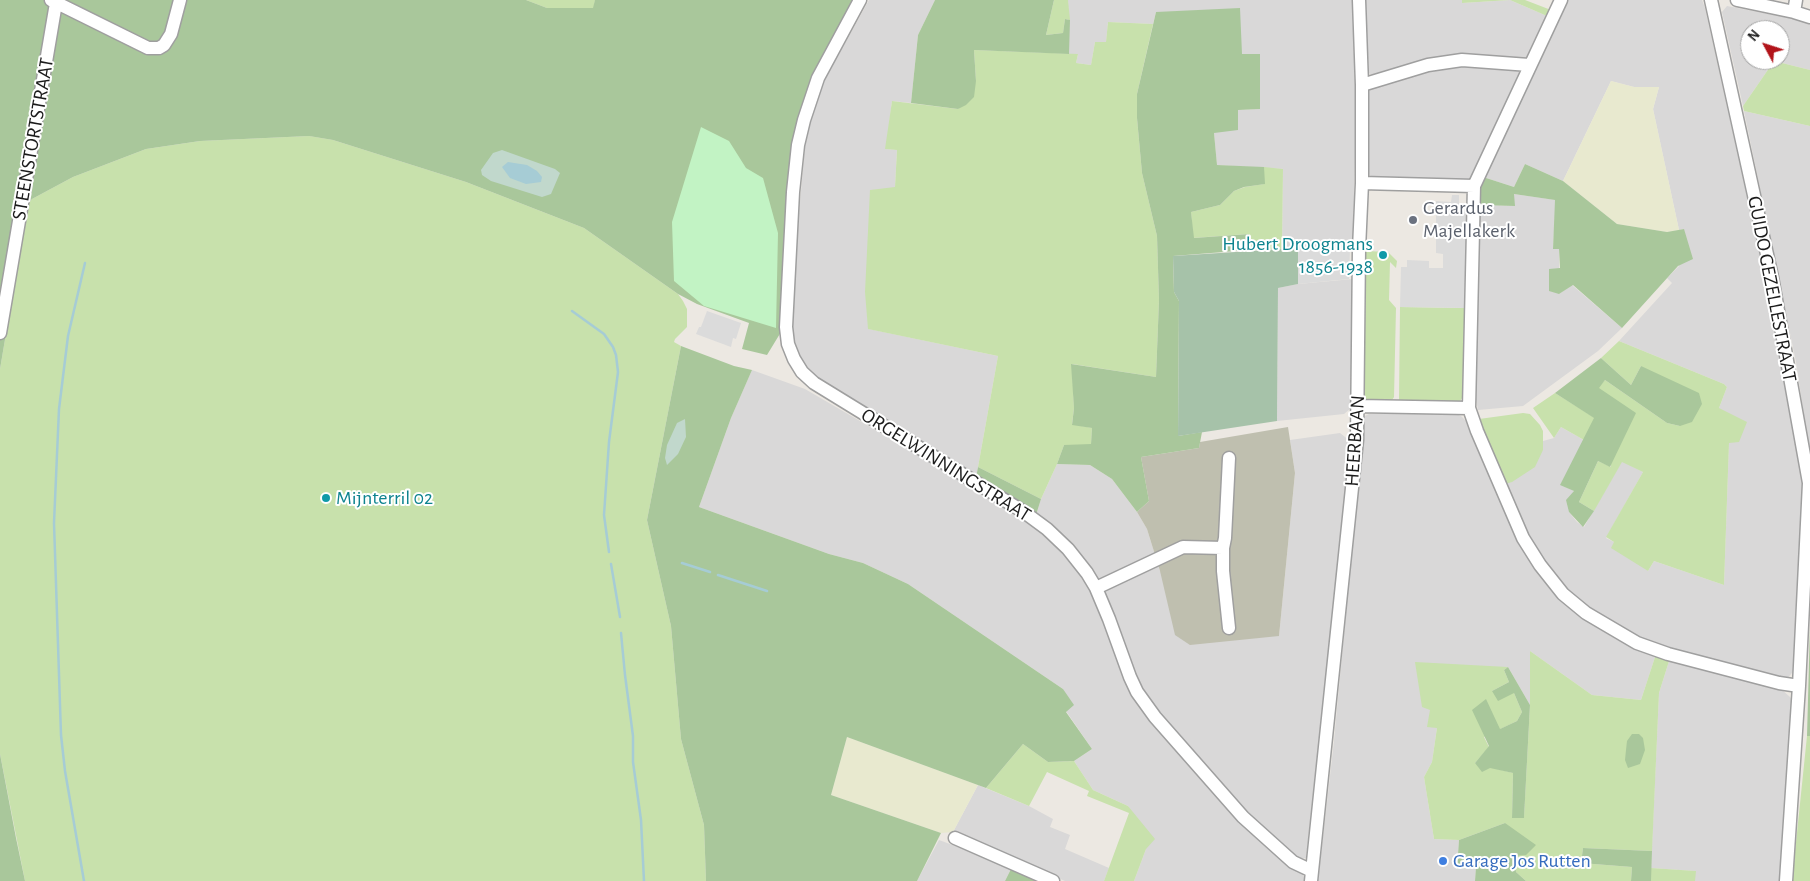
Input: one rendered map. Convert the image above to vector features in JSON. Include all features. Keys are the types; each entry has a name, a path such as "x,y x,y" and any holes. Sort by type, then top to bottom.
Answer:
{"street":[{"name":"STEENSTORTSTRAAT","path":"0,333 53,1 148,48 159,48 164,45 172,34 180,0"},
{"name":"ORGELWINNINGSTRAAT","path":"860,0 818,78 798,145 793,192 786,327 791,352 802,372 814,384 1034,519 1068,549 1096,588 1130,677 1137,692 1155,718 1243,818 1293,862 1312,876"},
{"name":"HEERBAAN","path":"1312,876 1355,464 1358,406 1359,249 1362,183 1362,85 1359,0"},
{"path":"1561,0 1474,186 1469,408 1476,431 1523,538 1540,565 1563,594 1586,612 1637,643 1668,654 1779,683 1799,686"},
{"name":"GUIDO GEZELLESTRAAT","path":"1711,0 1772,277 1809,483 1799,686 1786,881"},
{"path":"1737,0 1795,6 1810,17"},
{"path":"1362,85 1428,65 1462,60 1529,65"},
{"path":"1362,183 1474,186"},
{"path":"1358,406 1469,408"},
{"path":"1229,458 1223,548 1223,571 1229,628"},
{"path":"1096,588 1183,547 1223,548"},
{"path":"955,838 1053,881"}],"shaded area":[{"path":"869,0 935,0 918,35 911,103 892,101 886,149 897,150 895,187 869,329 998,356 976,478 809,373 798,356 789,325 805,146 815,105 829,68 839,54"},
{"path":"1068,0 1352,0 1356,109 1353,248 1282,249 1283,169 1217,165 1214,133 1238,110 1260,109 1260,55 1242,55 1156,12 1153,24 1108,22 1106,42 1095,42 1091,65 1076,63 1078,54 1069,54"},
{"path":"1365,0 1462,0 1462,3 1510,0 1547,16 1526,60 1489,56 1373,76 1369,73"},
{"path":"1567,0 1702,0 1705,8 1796,416 1805,489 1796,668 1787,679 1667,648 1638,637 1597,614 1561,585 1531,540 1505,484 1543,450 1543,441 1554,438 1561,427 1584,440 1561,484 1574,491 1569,512 1577,522 1584,527 1622,461 1643,472 1606,538 1614,542 1648,571 1654,561 1724,585 1729,442 1719,408 1727,387 1724,384 1619,341 1672,283 1667,278 1679,266 1684,229 1679,230 1653,109 1659,87 1634,87 1611,81 1563,181 1525,164 1514,187 1483,177"},
{"path":"1727,6 1810,22 1810,70 1790,65 1790,20 1740,20 1740,70 1768,70 1743,106 1722,12"},
{"path":"1460,65 1521,70 1521,74 1474,173 1466,182 1372,178 1369,174 1368,89 1411,73"},
{"path":"1611,81 1634,87 1659,87 1653,109 1679,230 1667,232 1617,224 1563,181"},
{"path":"1744,111 1810,126 1810,456 1796,362"},
{"path":"502,150 555,169 560,173 551,194 542,197 491,181 482,175 481,170 493,153"},
{"path":"1514,194 1556,200 1553,248 1559,249 1559,294 1572,285 1622,328 1598,351 1523,406 1478,410 1474,389 1480,205 1514,206"},
{"path":"1452,195 1459,195 1459,206 1468,206 1466,308 1400,307 1401,267 1407,267 1407,260 1429,261 1429,268 1443,268 1443,254 1436,253 1436,201 1451,202"},
{"path":"1298,248 1350,248 1349,279 1298,284"},
{"path":"1353,279 1350,409 1344,414 1277,421 1278,288 1298,284"},
{"path":"707,311 741,323 736,339 733,338 731,347 696,334"},
{"path":"752,370 805,389 1023,516 1051,537 1087,578 1125,676 1253,832 1302,873 1304,881 1134,881 1146,849 1128,806 1093,790 1074,761 1092,749 1066,711 1063,689 908,584 863,563 829,554 699,507 731,418"},
{"path":"1369,414 1456,414 1461,416 1466,421 1501,499 1577,612 1603,631 1656,654 1641,700 1592,695 1530,651 1530,705 1508,667 1430,710 1437,728 1432,762 1424,777 1434,839 1459,840 1457,869 1476,867 1475,881 1318,881 1334,741 1364,420 1365,416"},
{"path":"685,419 686,437 678,454 667,465 665,458 667,445 677,423"},
{"path":"1288,427 1295,473 1279,636 1190,645 1175,635 1160,571 1147,529 1137,512 1149,501 1141,457 1199,448 1200,442"},
{"path":"1340,433 1350,441 1350,450 1306,858 1300,859 1296,858 1257,826 1142,692 1105,598 1036,515 1057,464 1090,465 1112,479 1137,512 1147,529 1160,571 1279,636 1295,473 1290,440"},
{"path":"1670,658 1781,689 1793,702 1780,881 1695,881 1695,871 1651,868 1659,693"},
{"path":"847,737 978,785 953,832 941,833 831,795"},
{"path":"978,785 1029,806 1053,819 1050,827 1070,835 1065,849 1109,868 1104,881 1065,881 953,832"},
{"path":"939,840 1012,867 1005,881 917,881"}],"green space":[{"path":"0,0 526,0 547,8 593,8 595,0 853,0 821,61 807,98 781,332 767,355 742,349 749,323 697,304 678,294 584,228 466,182 333,140 309,136 200,141 146,149 73,177 32,199 28,204 0,369"},
{"path":"526,0 595,0 594,8 547,8"},
{"path":"935,0 1054,0 1046,35 1063,33 1065,19 1070,20 1069,54 974,50 976,81 974,97 966,105 958,109 911,103 918,35"},
{"path":"1054,0 1068,0 1070,20 1065,19 1063,33 1046,35"},
{"path":"1462,0 1510,0 1462,3"},
{"path":"1510,0 1525,0 1551,10 1547,16"},
{"path":"1240,8 1242,54 1260,54 1260,109 1238,110 1238,130 1214,133 1217,165 1264,167 1265,184 1244,187 1234,191 1220,205 1191,212 1194,238 1249,234 1249,250 1173,256 1174,292 1179,301 1178,436 1202,432 1199,448 1141,457 1149,501 1137,512 1112,479 1090,465 1057,464 1064,445 1091,444 1092,428 1072,425 1074,408 1071,364 1156,377 1159,300 1157,236 1142,173 1137,118 1137,94 1156,12"},
{"path":"1108,22 1153,24 1137,94 1137,118 1142,173 1157,236 1159,300 1156,377 1072,364 1074,408 1072,424 1092,428 1091,445 1064,445 1041,499 978,467 998,356 868,329 865,292 870,190 895,187 897,150 885,149 892,101 958,109 976,81 974,50 1078,54 1076,63 1091,65 1095,42 1106,42"},
{"path":"1790,65 1810,70 1810,126 1744,111 1743,106 1768,70 1790,70"},
{"path":"701,127 729,141 746,168 763,178 778,233 776,328 704,306 674,281 672,222"},
{"name":"Mijnterril 02","path":"309,136 333,140 466,182 584,228 678,294 683,301 687,309 687,327 674,342 681,346 647,520 671,626 681,739 704,825 706,881 25,881 0,754 0,369 28,204 32,199 73,177 146,149 200,141"},
{"path":"1525,164 1563,181 1617,224 1667,232 1684,229 1693,259 1678,266 1622,328 1573,285 1559,294 1549,291 1549,269 1560,268 1559,249 1553,249 1555,200 1514,194 1515,206 1480,205 1480,188 1483,177 1514,187"},
{"path":"1264,167 1283,169 1282,249 1249,250 1248,234 1193,238 1191,212 1220,205 1234,191 1264,184"},
{"path":"1298,248 1298,284 1278,288 1277,421 1178,436 1179,301 1174,292 1173,256"},
{"path":"1366,251 1388,252 1397,261 1396,268 1390,262 1389,300 1396,308 1394,397 1391,402 1368,401 1364,398"},
{"path":"1400,307 1466,308 1463,397 1456,404 1400,402"},
{"path":"1619,341 1724,384 1727,387 1719,408 1747,422 1739,442 1729,443 1724,585 1654,561 1648,571 1611,548 1614,542 1606,537 1643,472 1622,462 1594,511 1579,502 1598,461 1611,467 1598,387 1605,380 1667,423 1680,426 1641,366 1631,385 1601,358"},
{"path":"681,346 734,366 752,370 731,418 699,507 829,554 863,563 908,584 1063,689 1074,705 1066,712 1092,749 1074,761 1048,762 1023,744 986,788 847,737 831,795 941,833 917,881 706,881 704,825 681,739 671,626 647,520"},
{"path":"1601,358 1631,385 1641,366 1699,393 1702,404 1692,422 1680,426 1667,423 1605,380 1599,388 1636,413 1610,467 1598,461 1579,502 1594,511 1583,527 1569,512 1566,500 1574,491 1560,485 1594,418 1555,393"},
{"path":"1555,393 1595,418 1584,440 1561,427 1554,438 1533,408"},
{"path":"1523,413 1530,414 1540,425 1543,431 1543,450 1535,467 1512,482 1505,484 1479,419"},
{"path":"978,467 1041,499 1036,515 976,478"},
{"path":"1810,626 1810,736 1807,736"},
{"path":"1530,651 1592,695 1641,700 1656,654 1670,658 1659,693 1652,851 1583,848 1581,863 1632,867 1631,881 1526,881 1516,872 1505,823 1459,840 1434,839 1424,777 1432,762 1437,728 1427,727 1430,710 1422,707 1415,662 1508,667 1504,670 1509,682 1492,691 1514,693 1522,712 1517,721 1484,737 1489,747 1475,763 1513,773 1512,818 1524,817 1530,705"},
{"path":"1508,667 1530,705 1524,818 1512,818 1513,773 1490,768 1482,772 1475,763 1489,746 1472,710 1486,699 1500,729 1517,721 1522,712 1514,693 1498,701 1492,691 1509,682 1504,670"},
{"path":"1632,734 1639,734 1643,738 1645,750 1640,764 1628,768 1625,760 1627,741"},
{"path":"1807,736 1810,736 1810,881 1792,881"},
{"path":"1023,744 1048,762 1074,761 1093,790 1128,806 1155,839 1146,849 1134,881 1104,881 1129,813 1087,796 1089,791 1047,772 1029,806 986,788"},
{"path":"0,754 16,838 25,881 0,881"},
{"path":"1505,823 1536,845 1526,855 1514,856 1516,872 1526,881 1475,881 1476,867 1457,869 1459,840"},
{"path":"1583,848 1652,851 1651,881 1631,881 1632,867 1581,863"},
{"path":"1012,867 1042,881 1005,881"},
{"path":"1651,868 1696,871 1695,881 1651,881"}],"water":[{"path":"508,162 527,165 537,171 542,177 541,182 526,184 510,178 502,167"}],"waterway":[{"path":"84,881 65,771 61,735 54,523 59,409 68,336 85,263"},
{"path":"572,311 604,334 616,355 618,372 609,442 604,515 609,552"},
{"path":"682,563 710,572"},
{"path":"611,564 620,617"},
{"path":"718,575 767,591"},
{"path":"621,633 633,736 633,762 641,820 644,881"}],"place":[{"name":"Gerardus Majellakerk","path":"1413,220"},
{"name":"Hubert Droogmans 1856-1938","path":"1383,255"},
{"name":"Mijnterril 02","path":"326,498"},
{"name":"Garage Jos Rutten","path":"1443,861"}]}
